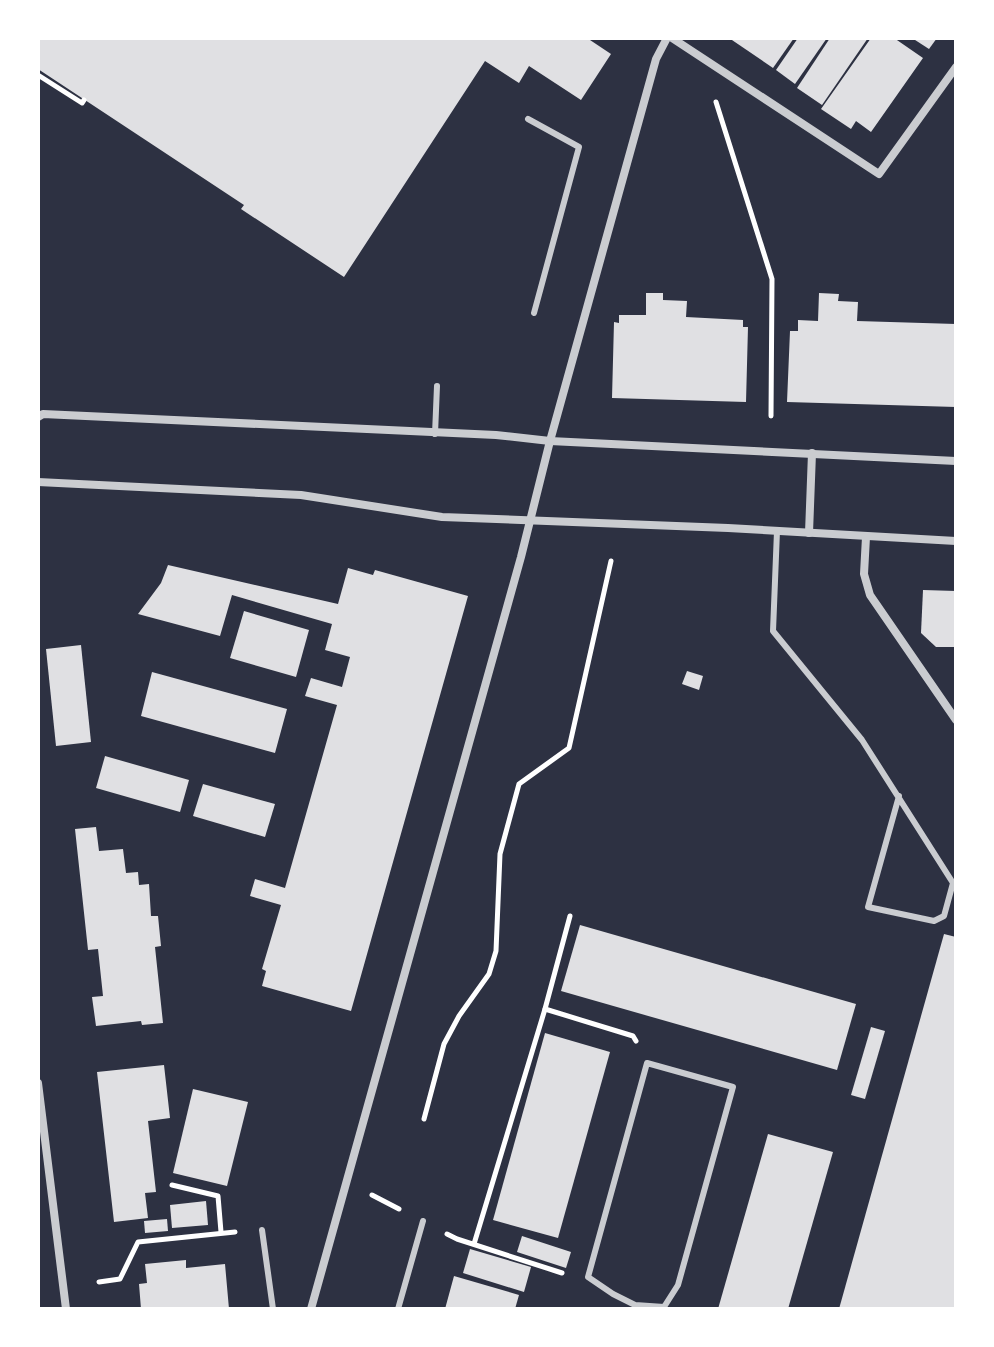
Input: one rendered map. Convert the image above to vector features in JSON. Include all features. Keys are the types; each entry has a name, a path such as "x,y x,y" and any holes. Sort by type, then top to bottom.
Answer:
{"street":[{"path":"311,1309 656,59 669,38 879,174 956,67"},
{"path":"38,417 43,414 496,435 550,441 956,461"},
{"path":"809,533 812,453"},
{"path":"38,482 301,495 442,517 956,541"},
{"path":"866,537 864,574 870,595 956,720"},
{"path":"38,1083 66,1309"}],"lane":[{"path":"528,119 579,147 534,313"},
{"path":"435,434 437,386"},
{"path":"777,531 773,631 862,740 899,796 953,883 944,916 934,921 868,907 899,796"},
{"path":"647,1063 733,1087 678,1285 664,1308 635,1305 588,1277 647,1063"},
{"path":"398,1309 423,1221"},
{"path":"262,1230 273,1309"}],"path":[{"path":"38,75 82,103 84,100"},
{"path":"716,102 772,279 771,416"},
{"path":"424,1119 444,1044 459,1016 489,974 496,951 500,854 519,784 569,748 611,561"},
{"path":"474,1244 570,916"},
{"path":"545,1009 633,1036 647,1063"},
{"path":"346,1181 457,1239 580,1278 588,1277"},
{"path":"172,1185 218,1196 221,1232"},
{"path":"99,1282 120,1279 138,1242 262,1230"}],"building":[{"path":"38,38 587,38 611,54 581,100 529,66 519,83 485,61 344,277 241,209 244,205 38,69"},
{"path":"729,38 794,38 773,68"},
{"path":"798,38 827,38 795,84 776,70"},
{"path":"830,38 868,38 822,105 797,88"},
{"path":"871,38 894,38 923,58 871,132 856,121 851,129 821,109"},
{"path":"912,38 937,38 929,49"},
{"path":"646,293 663,293 663,300 687,301 686,317 743,320 743,327 748,327 746,402 612,398 614,322 619,323 619,315 646,315"},
{"path":"819,293 839,294 838,301 858,302 857,321 956,324 956,407 787,402 790,331 798,331 798,320 818,321"},
{"path":"168,565 338,604 348,568 373,575 375,570 468,596 351,1011 262,986 266,971 262,969 281,905 250,896 255,879 285,888 337,705 305,696 311,678 342,687 350,657 325,650 332,624 232,595 220,636 138,614 161,583"},
{"path":"923,590 956,591 956,647 936,647 921,633"},
{"path":"244,611 309,630 296,677 230,658"},
{"path":"81,645 91,742 56,746 46,649"},
{"path":"687,671 703,676 699,690 682,684"},
{"path":"152,672 287,709 275,753 141,716"},
{"path":"105,756 189,780 180,812 96,788"},
{"path":"203,784 275,804 265,837 193,816"},
{"path":"96,827 99,851 123,849 126,873 138,872 139,885 149,884 151,916 158,916 161,946 155,947 163,1023 142,1025 141,1021 96,1026 92,997 103,996 98,949 88,950 75,829"},
{"path":"580,925 856,1004 837,1070 561,991"},
{"path":"944,934 956,937 956,1309 839,1309"},
{"path":"871,1027 885,1031 865,1099 851,1095"},
{"path":"545,1033 610,1052 558,1238 493,1220"},
{"path":"164,1065 170,1118 148,1121 156,1192 145,1193 148,1218 114,1222 97,1072"},
{"path":"193,1089 248,1102 227,1186 173,1173"},
{"path":"768,1134 833,1152 788,1309 718,1309"},
{"path":"206,1201 208,1225 172,1228 170,1205"},
{"path":"167,1219 168,1231 145,1233 144,1221"},
{"path":"522,1236 571,1252 566,1268 517,1252"},
{"path":"470,1249 531,1267 524,1292 463,1273"},
{"path":"186,1260 186,1268 225,1264 229,1309 141,1309 139,1284 147,1283 145,1264"},
{"path":"454,1276 519,1295 515,1309 445,1309"}]}
